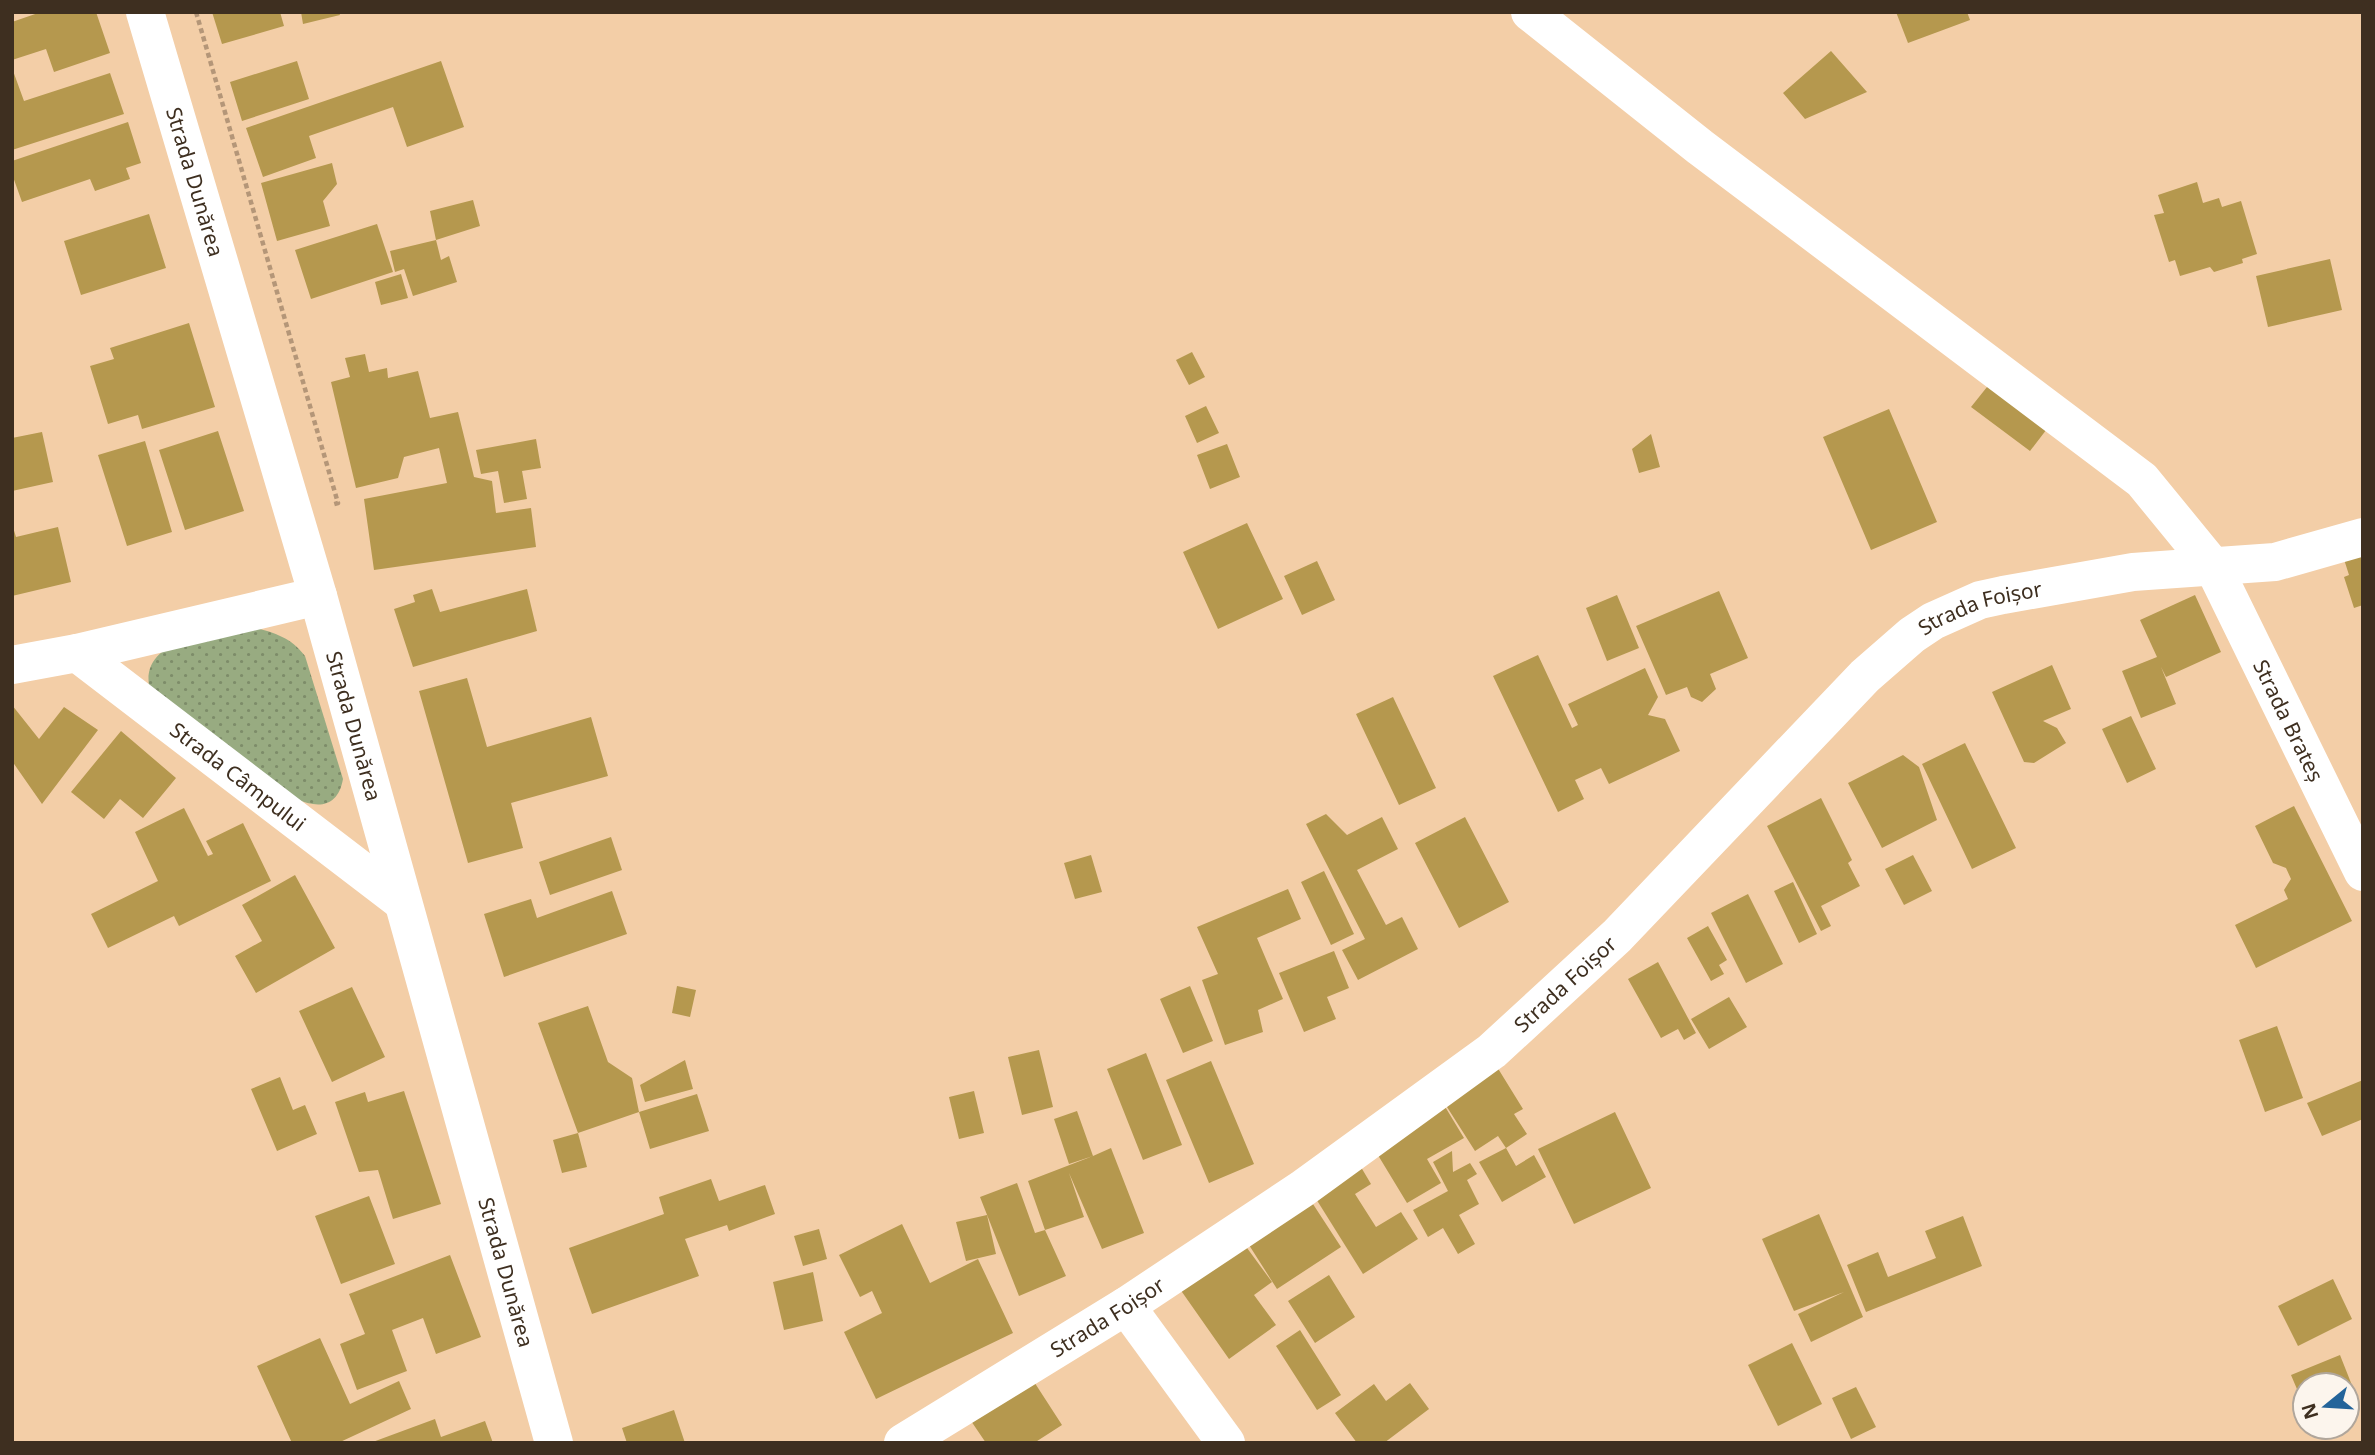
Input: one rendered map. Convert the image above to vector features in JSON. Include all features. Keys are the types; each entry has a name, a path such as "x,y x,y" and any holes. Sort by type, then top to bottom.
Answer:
{"street":[{"name":"Strada Dunărea","path":"145,12 318,596 400,900 554,1443"},
{"name":"Strada Brateș","path":"1530,12 1700,147 2142,480 2214,568 2363,872"},
{"name":"Strada Foișor","path":"904,1443 1126,1306 1302,1189 1492,1051 1617,936 1842,699 1912,635 1954,610 2003,595 2133,572 2276,562 2363,537"},
{"path":"12,665 77,653 318,596"},
{"name":"Strada Câmpului","path":"77,653 400,900"},
{"path":"1126,1306 1226,1443"}],"path":[{"path":"196,12 338,503"}],"green space":[{"path":"248,626 287,639 305,656 343,779 337,795 326,803 312,804 296,799 149,686 150,670 157,657 168,648 200,636"}],"building":[{"path":"41,12 96,12 110,53 54,72 46,49 12,60 12,22"},
{"path":"212,12 280,12 284,26 222,44"},
{"path":"301,12 339,12 340,15 303,24"},
{"path":"1896,12 1967,12 1970,20 1908,43"},
{"path":"1831,51 1867,92 1805,119 1783,93"},
{"path":"297,61 309,99 242,121 230,82"},
{"path":"441,61 464,127 407,147 393,107 309,136 316,158 263,177 246,128"},
{"path":"12,68 24,101 110,73 124,114 12,150"},
{"path":"128,122 141,163 126,168 130,179 95,191 90,179 22,202 12,174 12,161"},
{"path":"332,163 337,184 323,201 330,226 277,241 261,183"},
{"path":"2197,182 2203,203 2219,198 2222,207 2241,201 2257,254 2242,259 2243,263 2214,272 2210,267 2180,276 2175,260 2169,262 2154,215 2164,213 2158,195"},
{"path":"473,200 480,226 436,240 430,211"},
{"path":"149,214 166,268 81,295 64,241"},
{"path":"377,224 393,272 311,299 295,250"},
{"path":"436,240 441,260 449,256 457,282 413,296 404,269 395,272 390,251"},
{"path":"2330,259 2342,310 2268,327 2256,276"},
{"path":"401,274 408,298 381,305 375,282"},
{"path":"189,323 215,407 142,429 138,415 108,424 90,366 114,359 110,348"},
{"path":"1192,352 1205,377 1189,385 1176,360"},
{"path":"365,354 369,372 387,368 388,378 418,371 430,418 458,412 474,477 492,481 496,513 531,508 536,547 374,570 364,499 447,483 439,448 404,457 398,478 356,488 331,382 350,377 345,358"},
{"path":"1995,377 2053,421 2030,451 1971,407"},
{"path":"1206,406 1219,433 1197,443 1185,416"},
{"path":"1889,409 1937,522 1871,550 1823,437"},
{"path":"218,431 244,511 185,530 159,450"},
{"path":"42,432 53,482 12,491 12,438"},
{"path":"1651,434 1660,467 1639,473 1632,449"},
{"path":"536,439 541,468 522,471 527,499 504,503 498,471 481,474 476,450"},
{"path":"145,441 172,532 127,546 98,455"},
{"path":"1227,444 1240,477 1210,489 1197,455"},
{"path":"1247,523 1283,599 1218,629 1183,552"},
{"path":"12,524 16,537 58,527 71,582 12,596"},
{"path":"2363,546 2363,605 2354,608 2344,577 2349,575 2342,553"},
{"path":"1317,561 1335,600 1302,615 1284,576"},
{"path":"432,589 440,612 527,589 537,631 413,667 394,609 415,602 413,595"},
{"path":"1719,591 1748,658 1710,674 1716,689 1702,702 1691,697 1687,687 1666,695 1636,626"},
{"path":"1617,595 1639,648 1607,661 1586,608"},
{"path":"2195,595 2221,652 2166,677 2161,667 2176,704 2141,718 2122,671 2157,657 2140,620"},
{"path":"1538,655 1572,728 1578,725 1568,704 1645,668 1658,697 1648,715 1665,719 1680,751 1609,784 1601,768 1575,780 1584,799 1558,812 1493,676"},
{"path":"2052,665 2071,709 2043,721 2057,728 2066,743 2034,763 2024,762 1992,692"},
{"path":"467,678 487,747 591,717 608,776 511,803 523,848 468,863 419,691"},
{"path":"1393,697 1436,788 1399,805 1356,714"},
{"path":"12,705 39,739 64,707 98,730 42,804 12,761"},
{"path":"2131,716 2156,769 2127,783 2102,729"},
{"path":"121,731 176,778 143,818 120,799 104,819 71,792"},
{"path":"1965,743 2016,848 1972,869 1922,764"},
{"path":"1903,755 1919,767 1937,820 1882,848 1848,783"},
{"path":"1821,798 1852,860 1848,863 1860,886 1821,906 1831,926 1821,931 1767,826"},
{"path":"2294,806 2352,921 2256,968 2235,925 2288,899 2284,890 2291,879 2286,868 2273,863 2255,826"},
{"path":"184,808 208,856 213,854 206,841 243,823 271,881 179,926 174,916 108,948 91,914 158,881 135,832"},
{"path":"1326,814 1347,835 1382,817 1398,849 1357,870 1386,925 1402,917 1418,949 1358,980 1342,950 1365,939 1306,824"},
{"path":"1465,817 1509,902 1459,928 1415,843"},
{"path":"611,837 622,870 550,895 539,862"},
{"path":"1091,855 1102,892 1075,899 1064,863"},
{"path":"1913,855 1932,891 1904,905 1885,869"},
{"path":"1324,871 1354,934 1331,945 1301,882"},
{"path":"295,875 335,948 256,993 235,956 262,941 242,905"},
{"path":"1793,882 1817,934 1799,943 1774,891"},
{"path":"1288,889 1301,919 1257,938 1283,999 1258,1010 1263,1032 1225,1045 1202,980 1218,974 1197,927"},
{"path":"612,891 627,934 504,977 484,914 531,899 537,918"},
{"path":"1748,894 1783,964 1746,983 1711,913"},
{"path":"1708,926 1727,960 1719,965 1724,974 1711,981 1687,938"},
{"path":"1334,951 1349,988 1327,997 1336,1019 1304,1032 1279,973"},
{"path":"1658,962 1696,1033 1684,1040 1678,1029 1661,1038 1628,979"},
{"path":"677,986 696,990 690,1017 672,1013"},
{"path":"1190,986 1213,1041 1183,1053 1160,999"},
{"path":"352,987 385,1057 332,1082 299,1011"},
{"path":"1729,997 1747,1027 1709,1049 1691,1019"},
{"path":"588,1006 608,1062 632,1078 639,1112 578,1133 538,1023"},
{"path":"2277,1026 2303,1098 2265,1112 2239,1040"},
{"path":"1039,1050 1053,1107 1022,1115 1008,1057"},
{"path":"1146,1053 1182,1145 1143,1160 1107,1069"},
{"path":"685,1060 693,1089 645,1102 640,1085"},
{"path":"1211,1061 1254,1164 1209,1183 1166,1080"},
{"path":"1494,1062 1523,1109 1514,1114 1527,1134 1506,1148 1498,1136 1475,1151 1440,1096"},
{"path":"280,1077 293,1110 305,1105 317,1134 277,1151 251,1089"},
{"path":"2363,1080 2363,1119 2322,1136 2307,1103"},
{"path":"404,1091 441,1204 393,1219 378,1170 359,1172 335,1102 365,1092 368,1102"},
{"path":"974,1091 984,1133 959,1139 949,1097"},
{"path":"697,1094 709,1131 650,1149 639,1112"},
{"path":"1441,1100 1464,1138 1427,1159 1441,1183 1407,1203 1370,1142"},
{"path":"1077,1111 1093,1156 1069,1164 1054,1119"},
{"path":"1615,1112 1651,1188 1574,1224 1538,1149"},
{"path":"578,1133 587,1167 562,1173 553,1140"},
{"path":"1111,1148 1144,1233 1102,1249 1069,1173 1084,1217 1045,1230 1028,1181"},
{"path":"1506,1148 1516,1166 1534,1155 1546,1177 1502,1202 1479,1162"},
{"path":"1452,1151 1453,1172 1470,1163 1477,1174 1467,1180 1479,1204 1459,1215 1475,1244 1458,1254 1443,1228 1428,1237 1413,1210 1448,1191 1433,1162"},
{"path":"1355,1157 1371,1184 1355,1194 1376,1227 1401,1212 1418,1239 1363,1274 1308,1186"},
{"path":"711,1179 719,1201 765,1185 775,1214 729,1231 727,1225 685,1239 699,1276 592,1314 569,1248 664,1214 659,1197"},
{"path":"1017,1183 1035,1233 1045,1230 1066,1276 1019,1296 980,1197"},
{"path":"369,1196 395,1264 341,1284 315,1216"},
{"path":"1311,1201 1341,1247 1277,1289 1242,1234"},
{"path":"1819,1214 1863,1317 1811,1342 1798,1314 1844,1292 1794,1311 1762,1239"},
{"path":"987,1215 996,1254 966,1261 956,1222"},
{"path":"1963,1216 1982,1266 1866,1312 1847,1265 1878,1252 1888,1277 1936,1258 1925,1231"},
{"path":"902,1224 930,1283 978,1259 1013,1333 876,1399 844,1332 882,1313 872,1291 860,1297 839,1255"},
{"path":"819,1229 827,1259 803,1266 794,1236"},
{"path":"1239,1237 1272,1282 1254,1295 1276,1325 1229,1359 1175,1282"},
{"path":"450,1255 481,1337 436,1354 423,1318 392,1330 407,1371 357,1390 340,1344 365,1334 349,1294"},
{"path":"813,1272 823,1321 784,1330 773,1282"},
{"path":"1329,1275 1355,1317 1315,1343 1288,1301"},
{"path":"2333,1279 2352,1319 2298,1346 2278,1306"},
{"path":"1300,1330 1341,1395 1317,1410 1276,1346"},
{"path":"320,1338 350,1404 399,1381 411,1409 338,1443 292,1443 257,1366"},
{"path":"1792,1343 1822,1404 1778,1426 1748,1365"},
{"path":"2340,1355 2346,1371 2301,1371"},
{"path":"1029,1374 1062,1425 1034,1443 986,1443 967,1415"},
{"path":"1410,1383 1429,1409 1384,1443 1357,1443 1335,1413 1374,1384 1386,1401"},
{"path":"1856,1387 1876,1427 1851,1439 1832,1398"},
{"path":"674,1410 685,1443 627,1443 622,1428"},
{"path":"435,1419 441,1437 485,1421 493,1443 370,1443"}]}
